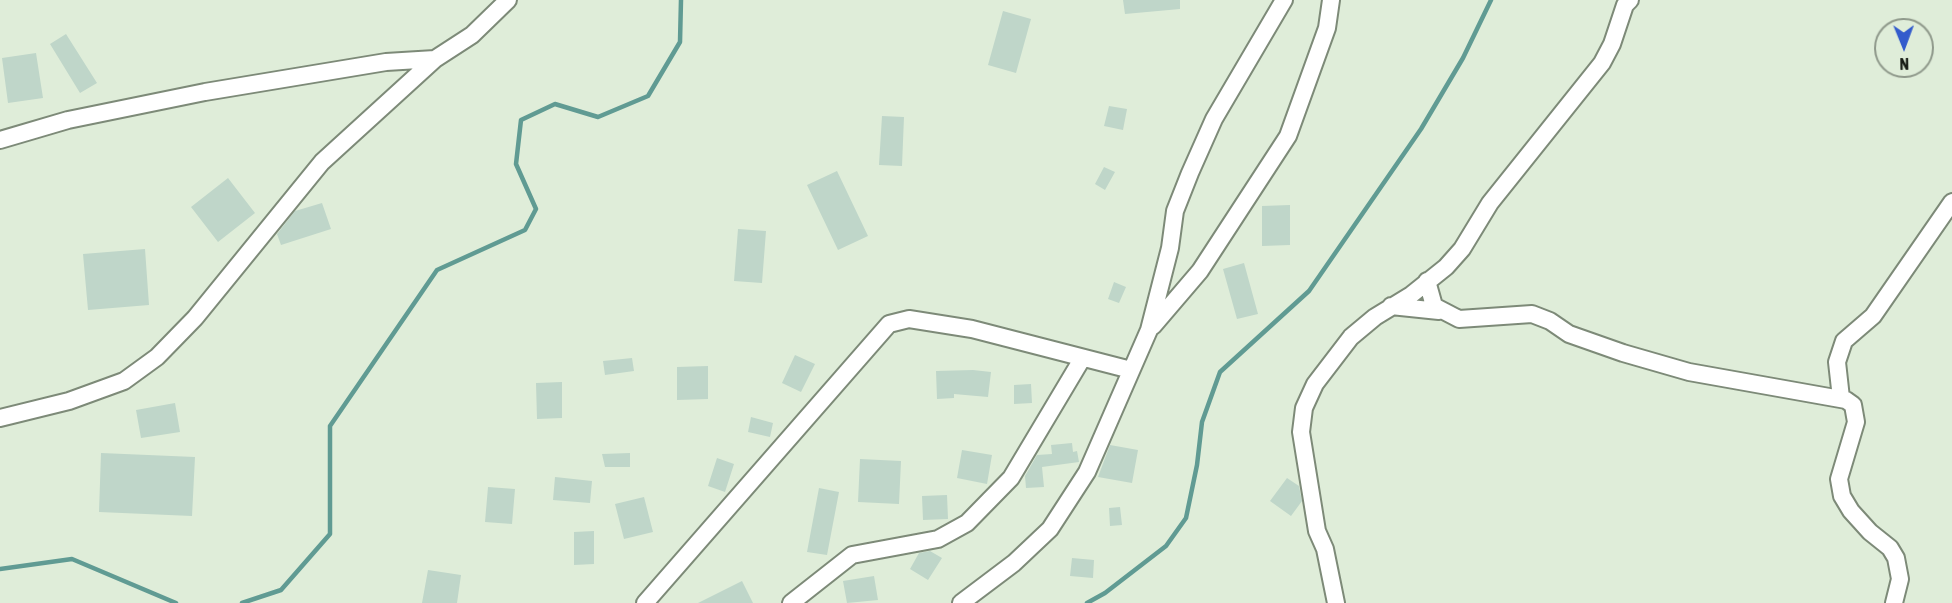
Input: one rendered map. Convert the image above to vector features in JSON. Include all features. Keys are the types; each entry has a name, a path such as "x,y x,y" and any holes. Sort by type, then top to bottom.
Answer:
{"street":[{"path":"0,418 69,402 124,381 157,357 195,318 322,162 435,59 472,35 508,0"},
{"path":"961,603 1014,564 1050,529 1087,472 1149,330 1170,248 1175,211 1190,173 1214,119 1284,0"},
{"path":"1149,330 1200,272 1288,136 1327,28 1331,0"},
{"path":"1336,603 1309,489 1301,432 1304,408 1315,384 1330,360 1351,337 1391,306 1411,295 1446,267 1462,249 1490,203 1602,63 1612,44 1625,5 1630,0"},
{"path":"0,140 68,120 205,92 386,62 435,59"},
{"path":"1841,398 1837,362 1844,341 1873,316 1952,202"},
{"path":"1427,281 1434,306 1439,311"},
{"path":"1391,306 1439,311 1460,319 1532,314 1550,321 1569,334 1623,353 1689,372 1841,398 1853,405 1856,422 1841,472 1842,496 1851,512 1870,532 1890,548 1896,558 1900,579 1894,603"},
{"path":"645,603 889,324 909,319 951,325 1131,370"},
{"path":"791,603 852,555 938,539 967,523 1011,478 1083,359"}],"building":[{"path":"1123,0 1180,0 1180,9 1125,14"},
{"path":"1003,11 1031,19 1016,73 988,65"},
{"path":"66,34 97,83 80,93 50,44"},
{"path":"36,53 43,98 8,103 2,58"},
{"path":"1109,106 1127,109 1123,130 1104,126"},
{"path":"882,116 904,117 902,166 879,165"},
{"path":"1104,167 1115,172 1105,190 1095,184"},
{"path":"837,171 868,236 838,250 807,185"},
{"path":"228,178 255,213 218,242 191,207"},
{"path":"322,203 331,229 281,245 277,234 295,211"},
{"path":"1290,205 1290,245 1262,246 1262,206"},
{"path":"738,229 766,231 762,283 734,281"},
{"path":"145,249 149,305 88,310 83,254"},
{"path":"1244,263 1258,314 1237,319 1223,269"},
{"path":"1114,282 1126,287 1119,303 1108,299"},
{"path":"795,355 815,364 801,392 782,383"},
{"path":"632,358 634,371 605,375 603,361"},
{"path":"708,366 708,399 677,400 677,367"},
{"path":"936,371 991,372 988,397 954,394 954,398 937,399"},
{"path":"562,382 562,418 537,419 536,383"},
{"path":"1031,384 1032,403 1014,404 1014,385"},
{"path":"175,403 180,432 141,438 136,410"},
{"path":"751,417 773,423 770,437 748,432"},
{"path":"1072,443 1073,452 1077,451 1079,462 1042,467 1044,487 1026,488 1025,476 1037,455 1052,454 1051,445"},
{"path":"1110,445 1138,450 1132,483 1098,477"},
{"path":"962,450 992,455 987,484 957,478"},
{"path":"101,453 195,457 192,516 99,512"},
{"path":"630,453 630,467 605,467 602,454"},
{"path":"717,458 734,464 725,492 708,486"},
{"path":"860,459 901,461 899,504 858,502"},
{"path":"555,477 592,481 590,503 553,500"},
{"path":"1287,478 1299,486 1302,501 1291,516 1270,501"},
{"path":"488,487 515,489 512,524 485,522"},
{"path":"819,488 839,492 827,555 807,552"},
{"path":"947,495 948,519 923,520 922,496"},
{"path":"644,497 653,532 624,539 615,504"},
{"path":"1120,507 1122,525 1110,526 1109,508"},
{"path":"594,531 594,564 574,565 574,532"},
{"path":"930,551 942,558 928,580 910,569 919,553"},
{"path":"1072,558 1094,560 1093,578 1070,576"},
{"path":"428,570 461,575 457,603 422,603"},
{"path":"874,576 878,600 847,603 843,581"},
{"path":"742,581 753,603 698,603"}],"waterway":[{"path":"242,603 281,590 330,534 330,426 437,270 525,230 536,209 516,164 521,120 555,104 598,117 648,96 680,42 681,0"},
{"path":"1087,603 1105,593 1166,546 1186,518 1197,465 1202,422 1220,372 1309,291 1421,129 1463,58 1491,0"},
{"path":"0,569 72,559 176,603"}]}
